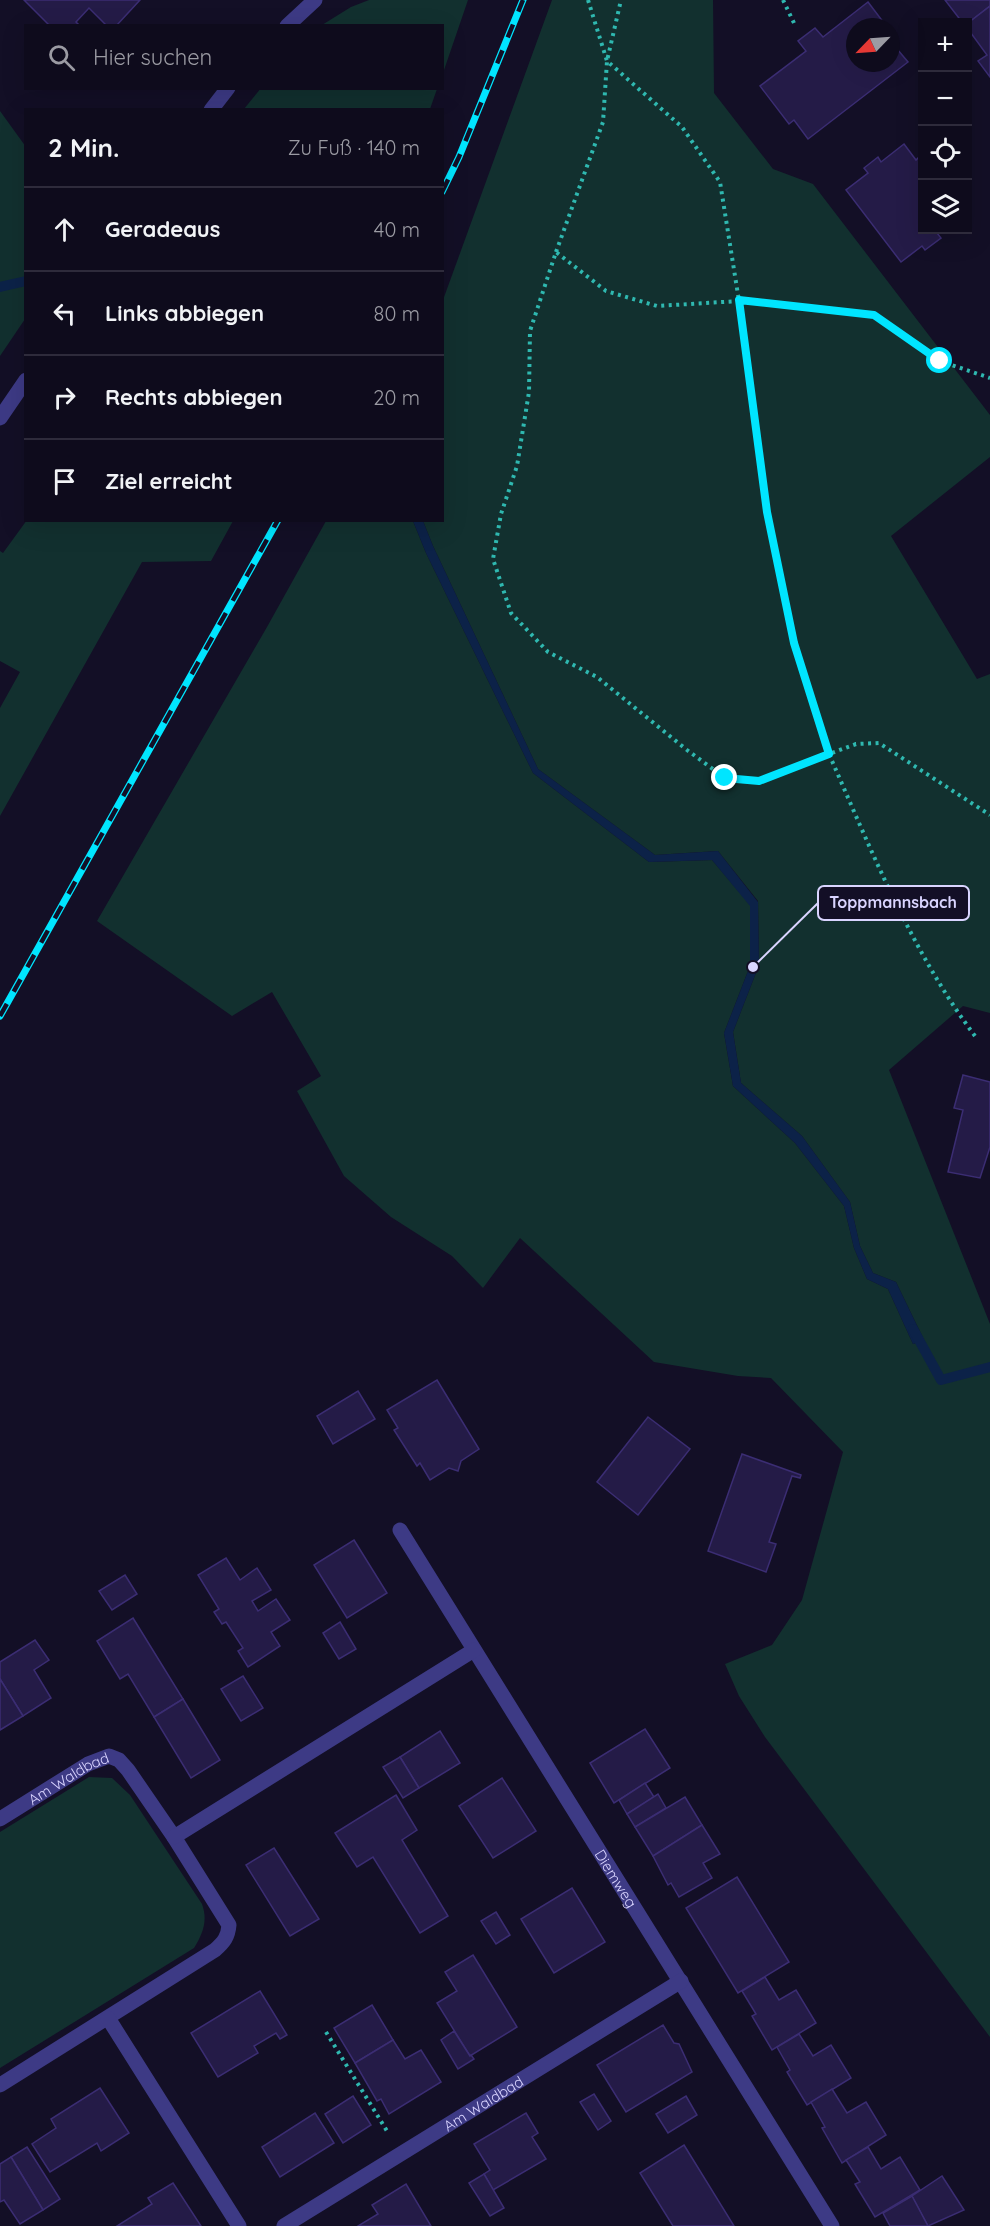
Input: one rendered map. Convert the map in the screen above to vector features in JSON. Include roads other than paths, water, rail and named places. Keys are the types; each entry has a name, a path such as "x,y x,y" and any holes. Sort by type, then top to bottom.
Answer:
{"street":[{"path":"289,24 315,0"},
{"path":"213,108 226,90"},
{"path":"0,418 24,383"},
{"name":"Diemweg","path":"400,1530 832,2226"},
{"path":"174,1838 474,1650"},
{"name":"Am Waldbad","path":"0,1819 88,1764 109,1756 118,1760 128,1770 174,1838 224,1913 229,1925 228,1935 215,1950 0,2085"},
{"name":"Am Waldbad","path":"284,2226 681,1981"},
{"path":"108,2018 239,2226"}],"water":[{"path":"413,522 423,522 538,769 655,855 718,851 758,902 759,965 733,1032 741,1083 802,1136 850,1202 860,1246 873,1273 896,1282 924,1340 913,1344 888,1289 867,1279 854,1248 844,1206 795,1143 733,1086 724,1033 750,966 750,906 712,860 649,862 533,773 426,553"}],"waterway":[{"path":"0,287 24,281"},
{"path":"913,1329 941,1380 990,1367"}],"railway":[{"path":"444,188 459,157 523,0"},
{"path":"0,1016 277,522"}],"place":[{"name":"Toppmannsbach","path":"753,967"}]}
